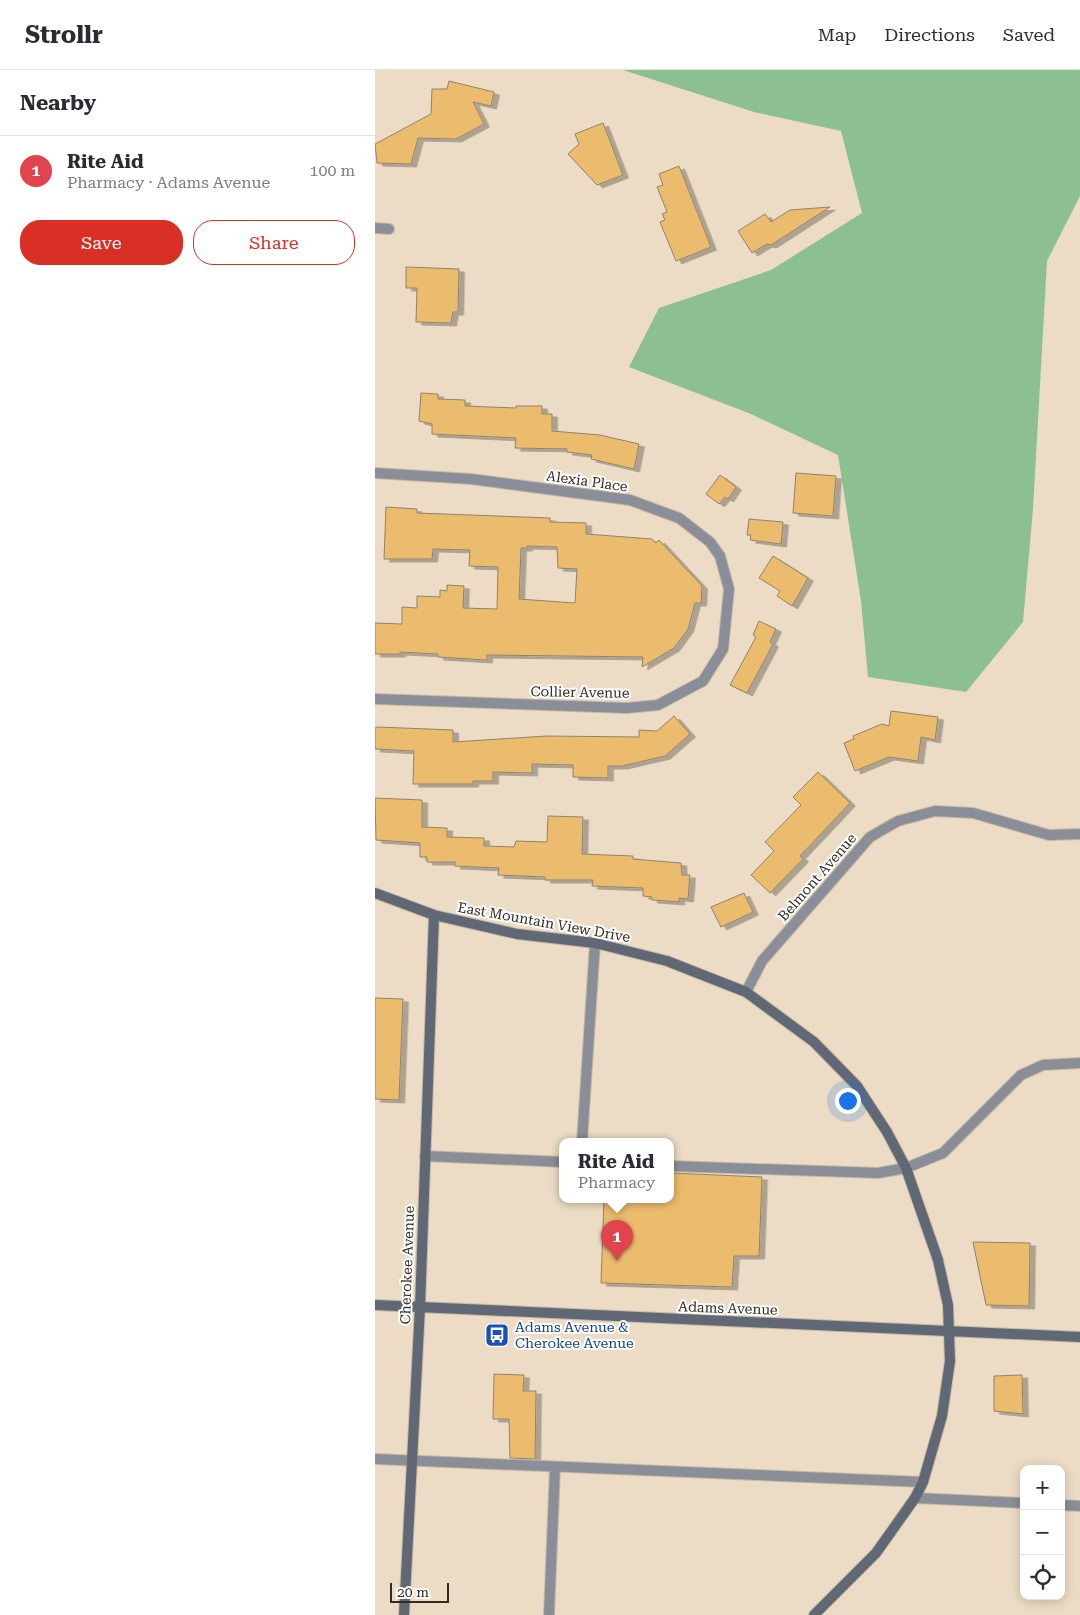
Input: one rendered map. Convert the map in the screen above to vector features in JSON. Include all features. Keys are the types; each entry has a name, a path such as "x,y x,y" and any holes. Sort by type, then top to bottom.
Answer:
{"street":[{"path":"375,228 389,229"},
{"name":"Alexia Place","path":"375,473 471,479 630,500 679,518 710,542 720,556 729,589 729,613"},
{"name":"Collier Avenue","path":"375,699 627,708 658,704 703,681 723,649 729,613"},
{"name":"Belmont Avenue","path":"746,992 762,961 870,837 898,821 935,811 973,813 1049,835 1080,834"},
{"name":"East Mountain View Drive","path":"375,893 434,915 517,934 595,943 667,961 746,992 814,1042 857,1086 887,1132 905,1168 938,1260 948,1305 951,1331 950,1361 942,1416 923,1482 915,1498 876,1554 814,1615"},
{"name":"Cherokee Avenue","path":"404,1615 420,1307 434,915"},
{"path":"583,1138 595,943"},
{"path":"674,1166 879,1173 905,1168 943,1154 1021,1075 1043,1065 1080,1062"},
{"path":"425,1156 559,1162"},
{"name":"Adams Avenue","path":"375,1306 1080,1337"},
{"path":"375,1459 923,1482"},
{"path":"549,1615 555,1468"},
{"path":"915,1498 1020,1503"},
{"path":"1065,1505 1080,1506"}],"green space":[{"path":"623,70 1080,70 1080,196 1047,261 1033,509 1023,622 966,692 868,677 861,601 838,455 751,414 629,367 659,308 771,270 862,213 841,131 754,112"}],"building":[{"path":"449,81 494,92 491,106 473,102 484,124 456,139 418,138 411,164 377,163 375,144 431,114 432,89 447,89"},
{"path":"603,123 623,175 597,185 568,154 579,144 575,134"},
{"path":"679,166 711,247 676,261 660,222 665,220 662,214 667,212 657,187 663,185 659,174"},
{"path":"830,207 771,245 767,244 752,253 738,231 765,214 771,222 790,210"},
{"path":"406,267 459,269 458,312 453,312 451,323 416,322 417,288 406,288"},
{"path":"421,393 438,394 438,399 465,400 465,406 516,408 516,406 542,406 542,414 552,414 552,431 600,435 639,444 634,469 591,459 592,455 567,452 567,449 515,448 516,438 432,434 432,424 419,421"},
{"path":"796,473 836,476 833,516 793,513"},
{"path":"720,475 736,487 728,499 725,497 719,504 706,494"},
{"path":"386,507 417,509 417,513 550,518 550,522 586,523 586,534 652,539 656,543 659,540 702,586 701,603 695,603 688,629 674,648 642,667 643,657 487,655 487,660 438,657 438,654 400,652 400,654 375,654 375,623 402,624 402,607 417,608 417,596 440,597 440,590 447,591 447,585 464,586 463,608 497,609 498,567 469,566 470,550 433,549 432,559 384,559","holes":["527,546 557,547 558,568 577,569 575,603 519,599 521,548 527,548"]},
{"path":"749,519 783,522 781,544 750,540 751,535 747,535"},
{"path":"773,556 808,578 792,606 777,596 780,591 759,578"},
{"path":"759,621 776,629 770,642 773,644 747,693 730,685 756,637 753,635"},
{"path":"891,711 938,717 935,740 921,737 918,761 889,757 855,771 844,743 854,739 853,736 882,724 889,726"},
{"path":"674,716 690,734 665,756 622,766 608,766 608,778 573,777 573,765 532,764 532,773 493,772 493,781 473,781 473,784 413,784 414,751 375,749 375,728 378,727 453,730 453,742 547,736 639,737 639,730 657,731"},
{"path":"818,772 850,803 800,856 803,859 770,893 751,875 774,851 765,842 801,805 793,797"},
{"path":"375,798 422,800 422,827 447,828 447,837 484,838 484,846 514,847 516,841 547,842 548,816 583,817 582,854 633,856 633,859 681,863 682,875 690,875 688,899 679,898 679,902 652,900 652,897 643,896 643,888 592,886 593,880 545,880 545,877 498,875 499,868 455,866 455,862 427,862 427,857 420,857 420,843 376,840"},
{"path":"744,893 753,912 721,927 711,907"},
{"path":"375,998 403,999 399,1100 375,1099"},
{"path":"674,1173 762,1177 759,1256 734,1256 732,1287 601,1283 604,1203 674,1203"},
{"path":"973,1242 1030,1243 1029,1306 986,1305"},
{"path":"494,1374 524,1375 523,1391 536,1391 535,1459 510,1458 509,1419 493,1419"},
{"path":"1022,1375 1023,1414 994,1411 994,1376"}],"place":[{"name":"Rite Aid","path":"617,1261"},
{"name":"Adams Avenue & Cherokee Avenue","path":"497,1335"}]}
